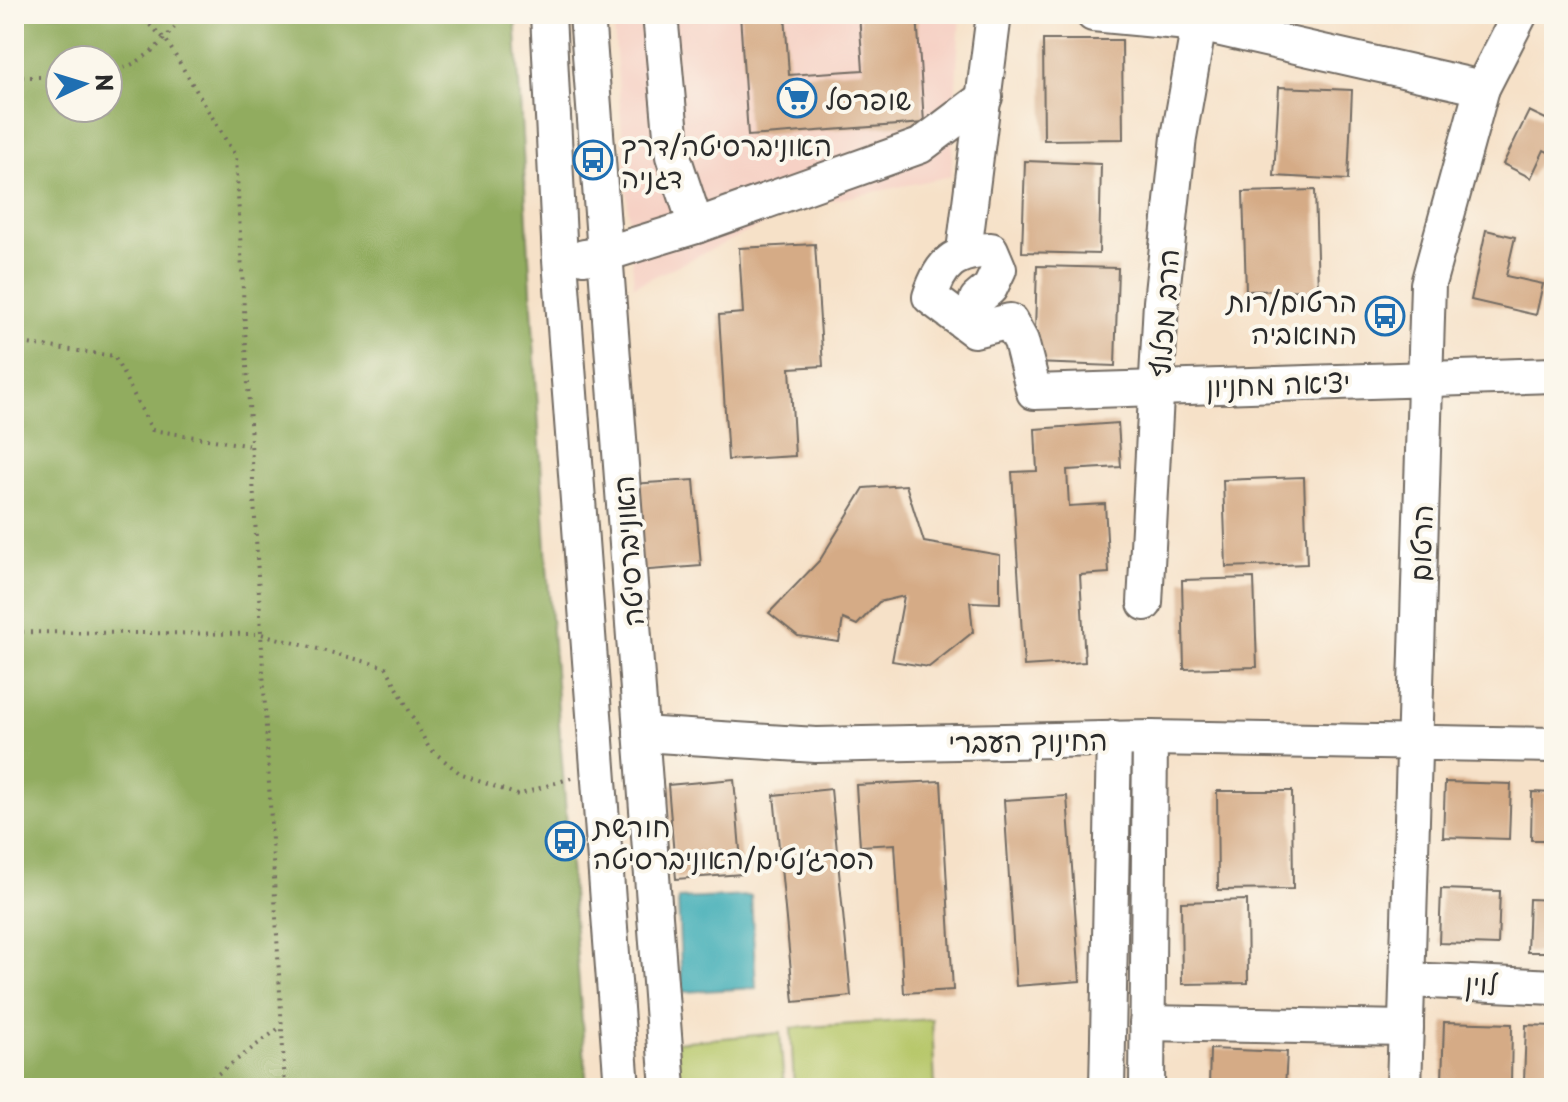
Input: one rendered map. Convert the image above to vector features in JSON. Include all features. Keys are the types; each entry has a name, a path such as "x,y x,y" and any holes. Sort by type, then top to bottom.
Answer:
{"street":[{"name":"האוניברסיטה","path":"548,14 560,260 622,1088"},
{"name":"האוניברסיטה","path":"587,14 668,1088"},
{"path":"660,14 673,156 696,226"},
{"path":"964,251 994,14"},
{"path":"1093,14 1199,24 1482,88"},
{"name":"הרטום","path":"1404,1088 1428,284 1482,88 1520,14"},
{"name":"הרב מכלוף","path":"1145,603 1161,302 1179,137 1199,24"},
{"path":"560,260 605,254 696,226 920,146 985,97"},
{"path":"991,250 999,269 990,288 977,299 974,330 930,297 938,273 964,251 991,250"},
{"name":"יציאה מחניון","path":"974,330 1010,321 1021,341 1034,392 1554,375"},
{"name":"החינוך העברי","path":"641,734 816,745 1114,738 1554,745"},
{"path":"1107,1088 1114,738"},
{"path":"1147,1088 1150,738"},
{"name":"לוין","path":"1408,980 1554,987"},
{"path":"1147,1023 1406,1028"}],"path":[{"path":"138,14 166,40 236,157 285,1088"},
{"path":"124,69 166,40 185,14"},
{"path":"14,77 44,77"},
{"path":"14,342 114,356 152,430 251,446"},
{"path":"14,632 261,634 386,667 429,748 462,775 518,795 598,769"},
{"path":"199,1088 282,1026"}],"shaded area":[{"path":"613,14 960,14 951,176 801,207 634,286"}],"green space":[{"path":"14,14 515,14 547,566 587,1088 14,1088"},
{"path":"932,1019 935,1088 794,1088 791,1028"},
{"path":"780,1033 784,1088 679,1088 676,1042"}],"water":[{"path":"751,896 756,988 682,992 678,899"}],"building":[{"path":"740,14 785,14 789,75 863,70 859,14 917,14 924,123 748,136"},
{"path":"1043,40 1122,40 1123,139 1044,140"},
{"path":"1279,87 1352,90 1348,180 1274,176"},
{"path":"1529,111 1554,123 1554,155 1544,150 1531,178 1503,164"},
{"path":"1025,161 1101,164 1099,254 1022,252"},
{"path":"1315,190 1318,290 1246,291 1243,192"},
{"path":"1486,230 1515,237 1506,276 1543,284 1536,315 1471,300"},
{"path":"815,244 823,366 790,368 795,456 728,460 719,315 743,313 739,248"},
{"path":"1037,266 1118,268 1115,366 1034,363"},
{"path":"1118,423 1121,467 1067,470 1069,506 1105,504 1109,573 1080,575 1085,662 1024,666 1012,472 1037,471 1035,429"},
{"path":"1304,477 1307,564 1226,567 1223,480"},
{"path":"694,480 701,566 637,571 631,484"},
{"path":"906,485 924,542 1000,555 1000,603 970,602 973,632 929,667 892,661 904,596 879,602 857,625 843,619 839,642 798,636 769,613 820,560 864,488"},
{"path":"1254,578 1257,667 1184,669 1182,580"},
{"path":"734,779 742,874 676,879 668,785"},
{"path":"941,781 953,990 904,993 895,844 860,846 856,785"},
{"path":"1445,782 1511,784 1509,839 1443,837"},
{"path":"831,789 851,996 794,1002 774,795"},
{"path":"1217,791 1292,791 1293,889 1218,890"},
{"path":"1532,792 1554,793 1554,840 1531,840"},
{"path":"1067,796 1080,981 1016,986 1004,800"},
{"path":"1441,889 1500,891 1498,945 1439,943"},
{"path":"1529,899 1554,900 1554,952 1527,952"},
{"path":"1247,900 1248,983 1182,984 1181,902"},
{"path":"1444,1022 1512,1024 1511,1084 1442,1081"},
{"path":"1526,1025 1554,1026 1554,1083 1524,1082"},
{"path":"1210,1049 1287,1052 1285,1088 1209,1088"}],"place":[{"name":"שופרסל","path":"797,98"},
{"name":"האוניברסיטה/דרך דגניה","path":"593,160"},
{"name":"הרטום/רות המואביה","path":"1385,316"},
{"name":"חורשת הסרג׳נטים/האוניברסיטה","path":"565,841"}]}
